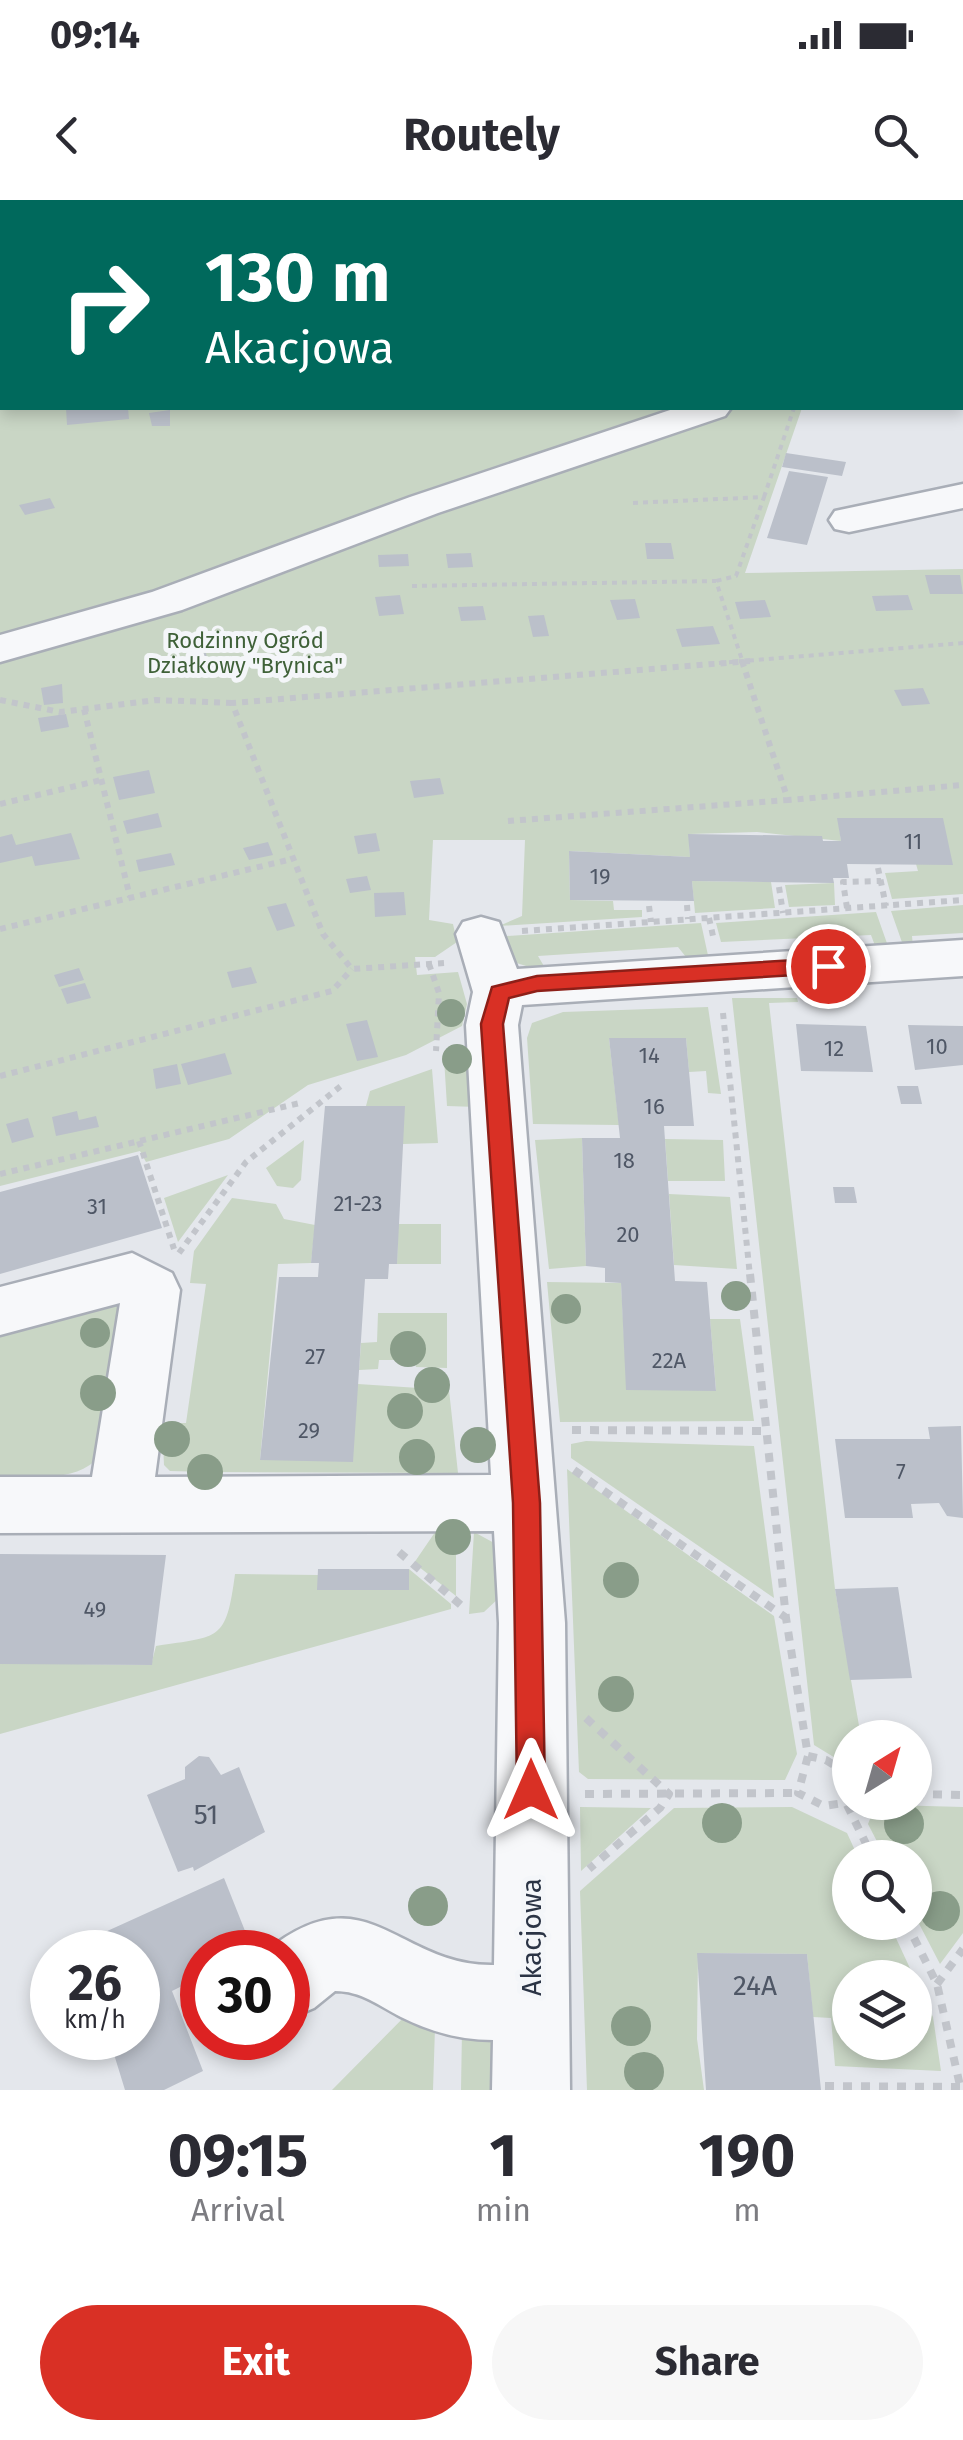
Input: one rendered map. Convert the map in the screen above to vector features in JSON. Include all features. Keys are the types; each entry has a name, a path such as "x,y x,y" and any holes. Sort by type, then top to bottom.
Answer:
{"street":[{"path":"0,649 167,601 424,505 706,410"},
{"path":"849,520 963,496"},
{"path":"489,962 537,983 714,944 963,958"},
{"name":"Akacjowa","path":"489,962 492,1024 543,1481 531,1790 532,2090"},
{"path":"0,1311 132,1276 151,1290 118,1505"},
{"path":"0,1506 377,1506 543,1481"},
{"path":"310,1964 332,1955 366,1956 452,2000 532,2002"}],"path":[{"path":"412,586 716,581 736,576 793,410"},
{"path":"633,502 764,497"},
{"path":"716,581 788,800"},
{"path":"0,700 60,712 156,700 232,703 963,643"},
{"path":"232,703 323,934 352,969"},
{"path":"84,709 130,898"},
{"path":"0,804 101,780"},
{"path":"508,821 963,785"},
{"path":"0,929 292,859"},
{"path":"878,868 886,906"},
{"path":"847,908 843,882 881,881"},
{"path":"779,887 783,912"},
{"path":"714,944 783,912 963,900"},
{"path":"649,906 651,922"},
{"path":"687,906 688,919 714,944 786,1618 808,1756 800,1774 798,1793"},
{"path":"0,1076 332,990 352,969 489,962 651,922 688,919"},
{"path":"429,964 439,994 436,1052"},
{"path":"138,1141 176,1256 246,1162 342,1085"},
{"path":"0,1174 300,1103"},
{"path":"555,1430 768,1431"},
{"path":"543,1481 786,1618"},
{"path":"377,1506 402,1558 462,1606"},
{"path":"581,1713 668,1794"},
{"path":"808,1756 832,1764"},
{"path":"531,1790 798,1793 824,1806 832,1805"},
{"path":"584,1874 660,1808 668,1794"},
{"path":"932,1794 963,1795"},
{"path":"825,2086 960,2088 938,1984 915,1940"},
{"path":"938,1984 963,1948"}],"green space":[{"name":"Rodzinny Ogród Działkowy \"Brynica\"","path":"0,410 801,410 745,573 963,569 963,894 892,899 885,873 918,871 916,864 942,818 838,818 841,841 757,832 689,834 690,857 569,851 570,900 613,901 614,910 642,910 642,917 499,926 522,916 525,840 433,840 429,920 453,924 457,942 435,957 415,957 417,975 458,972 467,1004 462,1026 406,1055 308,1085 229,1139 146,1162 140,1151 0,1186"},
{"path":"692,881 771,882 775,908 695,913"},
{"path":"834,883 835,905 789,907 785,885"},
{"path":"963,905 963,933 912,936 913,947 904,948 891,911"},
{"path":"876,912 889,949 877,951 871,935 721,942 716,923"},
{"path":"701,923 709,960 690,962 678,947 538,956 548,973 507,960 493,937"},
{"path":"732,998 797,998 798,1002 769,1003 835,1589 858,1720 832,1720 832,1756 814,1745"},
{"path":"708,1007 721,1094 708,1093 706,1071 689,1072 686,1038 609,1038 619,1125 533,1124 527,1038 532,1023 563,1012"},
{"path":"467,1048 477,1107 447,1106 444,1058"},
{"path":"432,1069 438,1143 403,1144 366,1106 370,1091"},
{"path":"582,1138 586,1266 549,1269 535,1140"},
{"path":"665,1139 723,1140 725,1181 668,1181"},
{"path":"304,1140 301,1180 293,1188 277,1186 266,1168"},
{"path":"228,1175 178,1242 164,1198"},
{"path":"669,1194 730,1197 737,1269 674,1265"},
{"path":"232,1198 276,1204 284,1219 315,1225 311,1263 278,1264 260,1460 358,1384 449,1390 458,1473 170,1471 164,1465 162,1423 186,1423 206,1284 190,1283 194,1251"},
{"path":"398,1224 441,1224 441,1264 397,1264"},
{"path":"547,1282 621,1283 627,1390 716,1390 710,1319 740,1319 754,1421 560,1422"},
{"path":"126,1300 95,1461 62,1475 0,1475 0,1335"},
{"path":"378,1313 447,1313 447,1368 416,1367 415,1360 379,1360 378,1369 359,1370 361,1343 377,1342"},
{"path":"586,1441 754,1446 774,1598 571,1458 571,1444"},
{"path":"567,1469 774,1616 797,1754 785,1780 588,1779 579,1772"},
{"path":"442,1522 456,1525 456,1596 414,1563"},
{"path":"474,1532 496,1544 501,1596 484,1612 469,1614"},
{"path":"409,1569 451,1604 451,1609 0,1734 0,1663 151,1665 156,1646 216,1632 228,1613 235,1574 318,1575 318,1590 408,1590"},
{"path":"932,1806 963,1807 963,1933 940,1964 928,1940 932,1940 932,1840 876,1840 870,1820 932,1820"},
{"path":"580,1807 651,1808 581,1871"},
{"path":"792,1807 847,1833 850,1840 832,1840 832,1940 897,1940 906,1960 832,1960 832,2030 831,2018 813,2017 807,1954 698,1953 697,2039 704,2090 587,2090 580,1891 674,1808"},
{"path":"413,2008 435,2028 433,2090 332,2090"},
{"path":"932,2015 941,2071 835,2066 834,2060 932,2060"},
{"path":"462,2030 506,2035 506,2090 461,2090"}],"building":[{"path":"66,410 128,410 129,419 67,425"},
{"path":"170,410 170,426 152,426 149,413"},
{"path":"786,453 846,462 842,476 782,467"},
{"path":"789,471 828,477 807,545 767,538"},
{"path":"50,498 55,508 25,515 19,505"},
{"path":"645,543 671,543 674,559 647,559"},
{"path":"471,553 473,567 448,568 446,554"},
{"path":"408,554 409,566 379,567 378,555"},
{"path":"925,575 960,575 963,594 930,594"},
{"path":"400,595 404,614 379,616 375,597"},
{"path":"908,595 913,610 876,611 872,596"},
{"path":"635,599 640,618 617,620 610,600"},
{"path":"765,600 771,617 740,619 735,602"},
{"path":"483,606 486,620 461,621 458,607"},
{"path":"544,615 549,636 533,637 528,616"},
{"path":"713,626 720,644 682,647 676,629"},
{"path":"206,653 210,674 196,676 191,655"},
{"path":"62,684 63,703 44,705 41,688"},
{"path":"923,688 930,704 902,706 894,690"},
{"path":"66,714 69,727 41,732 38,718"},
{"path":"149,770 155,793 119,800 113,777"},
{"path":"440,778 444,794 414,798 410,781"},
{"path":"158,813 162,827 127,834 123,821"},
{"path":"837,818 943,818 953,865 847,864 849,878 833,878 834,883 692,881 694,901 570,900 569,851 690,857 688,834 822,836 823,841 841,841"},
{"path":"71,833 80,859 35,866 32,856 0,863 0,837 12,834 16,845"},
{"path":"376,833 380,851 358,854 354,836"},
{"path":"268,842 273,855 249,860 243,848"},
{"path":"171,853 175,865 139,872 136,860"},
{"path":"367,876 371,890 350,893 346,879"},
{"path":"404,892 406,915 375,917 374,893"},
{"path":"286,903 295,926 277,931 267,907"},
{"path":"251,967 257,983 232,988 227,972"},
{"path":"79,968 84,980 59,987 54,975"},
{"path":"85,983 91,998 67,1004 61,989"},
{"path":"367,1020 378,1057 357,1061 346,1024"},
{"path":"796,1024 866,1026 873,1072 801,1071"},
{"path":"908,1025 963,1026 963,1065 915,1070"},
{"path":"609,1038 686,1038 694,1126 664,1126 675,1281 707,1282 716,1391 626,1390 621,1283 605,1282 605,1268 586,1266 582,1138 620,1138"},
{"path":"225,1053 232,1074 188,1085 181,1064"},
{"path":"177,1064 181,1084 156,1089 153,1069"},
{"path":"897,1086 918,1086 922,1104 901,1104"},
{"path":"325,1106 405,1106 397,1264 389,1264 388,1279 365,1279 353,1462 260,1460 279,1277 318,1277 319,1263 311,1263"},
{"path":"77,1111 79,1120 96,1116 99,1127 56,1136 52,1117"},
{"path":"28,1118 34,1137 12,1143 6,1124"},
{"path":"138,1155 162,1228 0,1274 0,1192"},
{"path":"833,1187 854,1187 857,1203 835,1203"},
{"path":"961,1426 963,1518 947,1516 939,1503 911,1504 913,1518 845,1518 835,1439 930,1439 928,1427"},
{"path":"0,1554 166,1555 152,1665 0,1664"},
{"path":"318,1569 409,1569 409,1590 317,1590"},
{"path":"898,1587 912,1678 850,1680 835,1589"},
{"path":"199,1756 209,1757 221,1775 239,1767 265,1832 194,1871 193,1867 178,1872 147,1795 185,1779 185,1767"},
{"path":"224,1878 245,1930 180,1930 180,1987 172,1991 180,2012 180,2060 199,2060 203,2071 164,2090 125,2090 116,2060 160,2060 160,1930 109,1930"},
{"path":"697,1953 807,1954 821,2090 706,2090"}],"route":[{"path":"531,1790 532,1624 526,1503 492,1024 500,992 537,983 828,966"}]}
